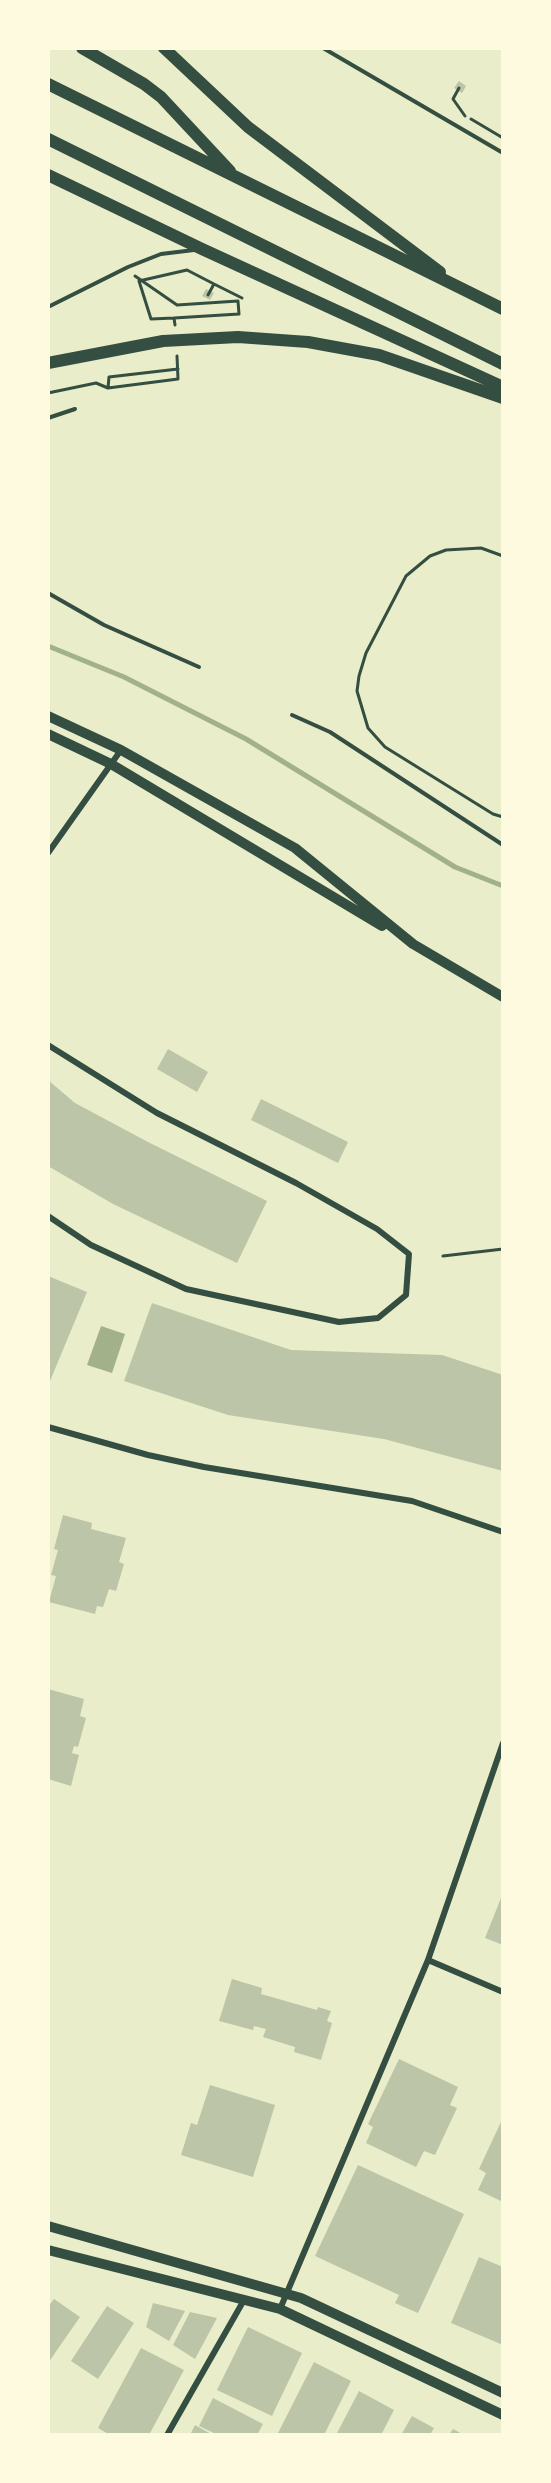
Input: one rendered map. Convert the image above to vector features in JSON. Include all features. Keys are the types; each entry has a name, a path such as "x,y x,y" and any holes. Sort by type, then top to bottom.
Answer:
{"highway":[{"path":"82,48 144,84 161,97 237,178"},
{"path":"164,48 248,127 465,291"},
{"path":"48,84 503,309"},
{"path":"48,139 503,364"},
{"path":"48,175 202,249 503,387"},
{"path":"48,365 163,341 238,337 308,342 379,355 503,398"}],"main road":[{"path":"48,716 121,750 295,848 413,944"},
{"path":"48,734 111,764 503,997"},
{"path":"48,2226 312,2303 503,2393"},
{"path":"48,2250 280,2309 503,2415"}],"street":[{"path":"48,854 121,750"},
{"path":"48,1045 157,1113 296,1183 377,1229 409,1254 406,1295 378,1318 339,1322 303,1315 186,1289 91,1245 48,1216"},
{"path":"48,1427 148,1455 412,1501 503,1532"},
{"path":"280,2309 428,1960 503,1743"},
{"path":"428,1960 503,1992"},
{"path":"167,2435 244,2300"}],"lane":[{"path":"322,48 503,153"},
{"path":"48,307 128,267 161,254 202,249"},
{"path":"48,418 75,409"},
{"path":"48,593 104,626 199,668"},
{"path":"292,715 330,732 503,845"}],"path":[{"path":"459,88 453,99 464,115 503,138"},
{"path":"174,318 151,319 140,281 187,270 242,298"},
{"path":"208,295 214,284"},
{"path":"48,393 96,383 108,388 109,377 178,369"},
{"path":"503,556 481,548 446,550 430,556 406,576 366,653 357,691 368,728 385,747 493,814 503,817"},
{"path":"443,1256 503,1249"}],"shaded area":[{"path":"101,1326 125,1334 112,1373 87,1365"}],"building":[{"path":"459,81 466,86 462,93 454,88"},
{"path":"206,289 214,293 210,300 202,296"},
{"path":"168,1049 208,1072 197,1092 157,1069"},
{"path":"48,1080 75,1103 267,1201 237,1263 113,1204 48,1166"},
{"path":"261,1099 348,1142 338,1163 251,1120"},
{"path":"48,1276 87,1292 50,1381 48,1380"},
{"path":"152,1303 291,1350 442,1355 503,1375 503,1471 384,1439 228,1415 124,1381"},
{"path":"63,1515 92,1523 91,1529 126,1538 119,1562 124,1564 116,1591 109,1589 103,1607 97,1606 95,1614 49,1602 56,1576 51,1575 58,1550 54,1549"},
{"path":"48,1689 84,1699 80,1716 86,1718 78,1747 74,1746 72,1753 79,1755 71,1786 48,1779"},
{"path":"503,1893 503,1945 485,1938"},
{"path":"232,1979 262,1988 261,1994 317,2010 318,2007 331,2011 327,2021 332,2023 321,2060 294,2052 295,2047 263,2037 266,2029 254,2026 253,2030 219,2021"},
{"path":"399,2059 458,2087 450,2105 457,2108 435,2155 424,2151 416,2167 366,2143 373,2127 368,2124"},
{"path":"210,2085 275,2105 253,2177 181,2155 191,2123 197,2125"},
{"path":"501,2122 503,2123 503,2202 478,2190 486,2173 479,2169"},
{"path":"358,2165 464,2214 418,2313 395,2303 399,2295 315,2256"},
{"path":"479,2257 503,2267 503,2345 451,2323"},
{"path":"54,2299 80,2317 48,2363 48,2307"},
{"path":"153,2303 185,2311 169,2341 146,2327"},
{"path":"107,2306 134,2323 98,2379 71,2361"},
{"path":"190,2312 217,2318 195,2359 173,2345"},
{"path":"248,2327 302,2353 272,2416 217,2390"},
{"path":"141,2348 184,2370 149,2435 110,2435 98,2428"},
{"path":"314,2362 351,2381 324,2435 277,2435"},
{"path":"359,2391 394,2410 381,2435 336,2435"},
{"path":"213,2398 263,2424 257,2435 218,2435 199,2426"},
{"path":"412,2416 434,2428 430,2435 401,2435"},
{"path":"195,2425 213,2435 190,2435"},
{"path":"453,2429 464,2435 449,2435"}],"waterway":[{"path":"48,646 124,677 246,739 455,867 503,886"}]}
